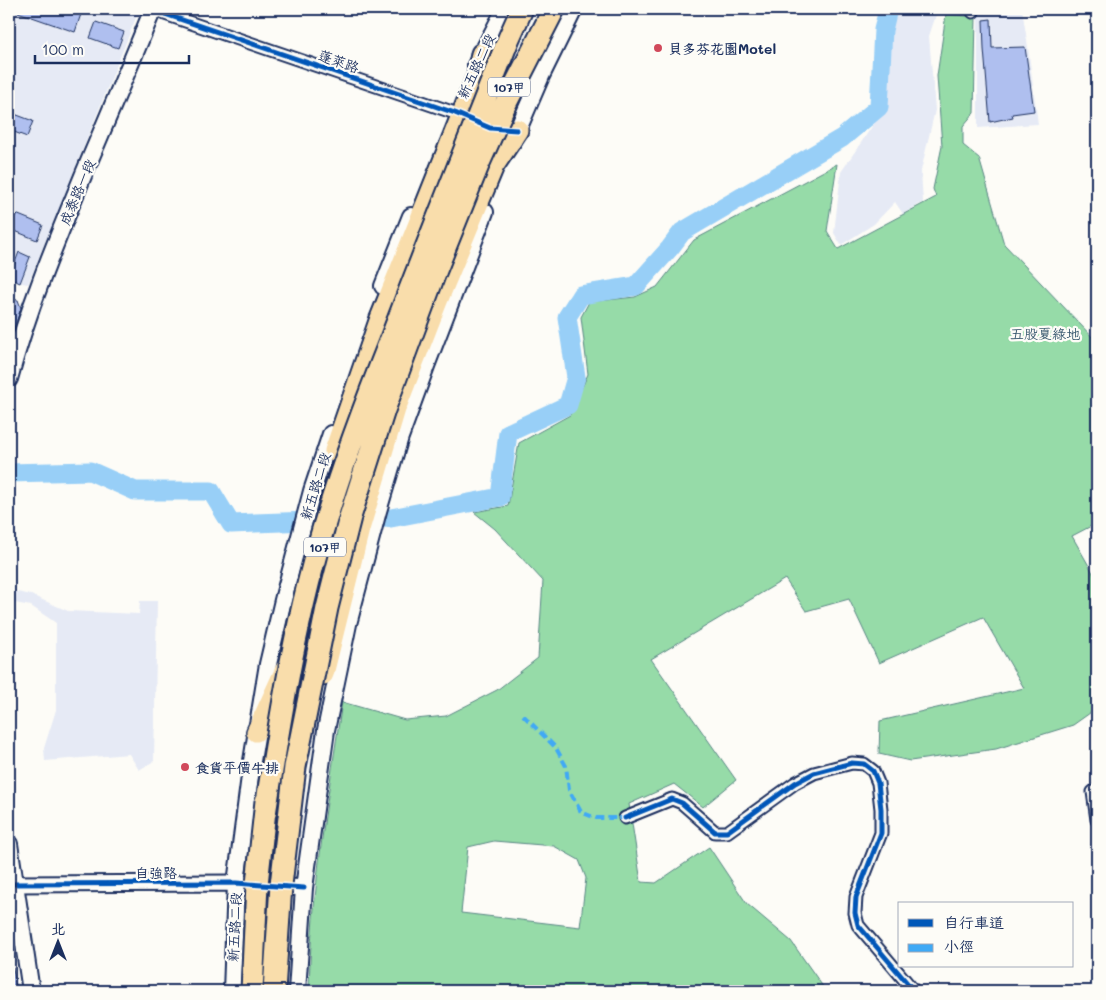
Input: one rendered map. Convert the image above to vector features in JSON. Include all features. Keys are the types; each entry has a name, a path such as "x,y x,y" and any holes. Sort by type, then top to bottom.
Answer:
{"highway":[{"path":"265,814 281,714 307,588 328,513 365,404 522,9"},
{"path":"272,991 281,885 295,767 327,608 350,516 384,410 436,270 479,162 505,105 554,9"},
{"path":"252,991 257,884 273,712 297,587 335,451 380,320 471,120 482,54"},
{"path":"289,814 309,723 331,644 359,529 396,409 437,301 492,166 517,130"}],"main road":[{"name":"成泰路一段","path":"9,379 34,299 56,240 153,9"},
{"name":"新五路二段","path":"482,54 505,9"},
{"name":"新五路二段","path":"522,43 531,9"},
{"name":"新五路二段","path":"232,991 236,883 256,732 268,664 312,491 351,372 394,255 471,120 545,9"},
{"name":"107甲","path":"297,991 304,888 326,730 348,624 378,511 400,437 517,130 540,76 574,9"},
{"name":"新五路二段","path":"272,991 270,885 278,764 284,725 306,623 326,542 369,406 471,120"},
{"name":"新五路二段","path":"258,991 258,974 270,885 317,625 346,515 400,353 471,120"},
{"path":"256,732 306,623"},
{"path":"9,844 12,884 31,991"}],"street":[{"name":"蓬萊路","path":"153,9 471,120 517,130"},
{"path":"625,818 672,800 682,803 715,832 727,832 795,783 814,773 852,763 864,764 873,771 878,784 881,833 856,897 855,913 858,925 914,991"},
{"path":"1093,792 1097,820"},
{"name":"自強路","path":"12,884 236,883 304,888"}],"shaded area":[{"path":"10,9 126,9 138,13 28,284 9,281"},
{"path":"896,9 938,9 929,36 935,110 921,171 923,202 903,214 895,202 874,224 841,245 834,233 841,172 886,106 892,23"},
{"path":"978,9 1022,9 1038,124 978,128"},
{"path":"9,590 31,595 68,611 139,614 140,601 157,601 154,761 139,770 129,754 45,761 44,748 56,710 56,623 31,606 9,602"}],"green space":[{"name":"五股夏綠地","path":"946,14 976,17 974,113 963,126 963,145 979,158 1004,244 1097,342 1097,523 1072,536 1097,580 1097,708 1073,725 996,749 910,761 879,754 880,721 1024,688 983,617 879,663 849,599 806,611 785,579 651,659 736,780 703,807 674,784 629,804 641,882 656,883 709,847 747,904 791,941 826,991 309,991 310,955 317,882 342,702 405,720 446,716 497,690 538,658 543,581 495,529 474,512 508,506 519,443 570,415 588,374 581,317 589,302 635,297 657,287 694,240 837,164 827,231 838,249 936,197 933,189 942,146 937,76","holes":["494,841 554,846 579,860 586,878 580,927 461,913 468,847"]}],"building":[{"path":"12,9 66,9 81,14 75,32"},
{"path":"991,19 992,48 1025,47 1034,111 1012,114 1013,117 990,122 983,20"},
{"path":"96,22 124,32 118,48 90,38"},
{"path":"9,112 33,121 27,137 9,130"},
{"path":"16,214 43,225 37,240 10,229"},
{"path":"19,252 30,257 20,283 9,278"},
{"path":"9,299 18,300 21,308 9,344"},
{"path":"9,968 13,968 17,991 9,991"}],"waterway":[{"path":"9,473 90,471 135,491 211,491 231,524 391,518 500,497 508,433 568,405 576,377 567,317 581,295 636,286 682,232 842,138 879,107 883,30 888,9"}],"marked path":[{"path":"523,715 556,748 566,766 569,790 581,812 596,818 625,818"}],"cycle path":[{"path":"153,10 455,113 490,128 517,130"},
{"path":"625,818 672,799 682,803 715,832 727,832 795,783 814,773 852,763 864,764 873,771 878,783 881,833 856,897 855,913 858,925 914,991"},
{"path":"9,884 236,883 304,888"}],"place":[{"name":"貝多芬花園Motel","path":"658,48"},
{"name":"食貨平價牛排","path":"185,767"}]}
